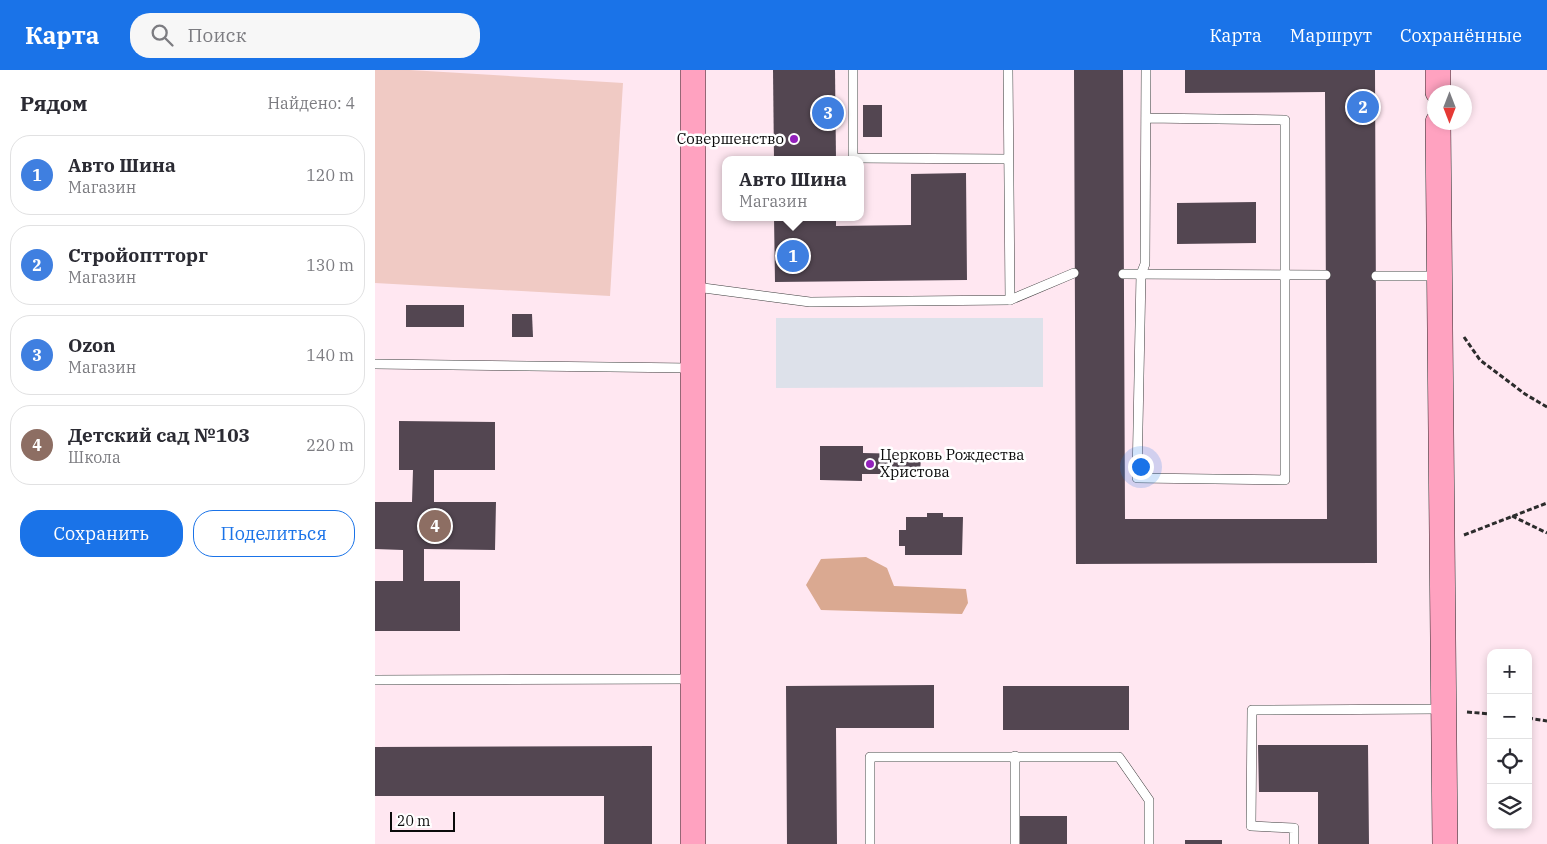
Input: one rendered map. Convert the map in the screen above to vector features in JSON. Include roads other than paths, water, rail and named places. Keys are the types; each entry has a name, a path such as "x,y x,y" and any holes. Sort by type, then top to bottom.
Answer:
{"main road":[{"path":"693,70 693,844"},
{"path":"1438,70 1438,85"},
{"path":"1438,130 1445,844"}],"lane":[{"path":"853,70 853,156"},
{"path":"1008,70 1010,300"},
{"path":"1146,70 1145,264 1141,274 1137,478 1285,480 1285,120 1146,118"},
{"path":"864,158 1008,159"},
{"path":"693,287 810,302 1010,300 1074,274"},
{"path":"1123,274 1326,275"},
{"path":"1376,276 1440,276"},
{"path":"375,364 693,368"},
{"path":"375,680 693,679"},
{"path":"1294,844 1294,828 1251,826 1252,710 1444,709"},
{"path":"870,844 870,757 1015,756 1119,757 1149,800 1149,844"},
{"path":"1015,756 1015,844"}],"place":[{"name":"Стройоптторг","path":"1363,107"},
{"name":"Ozon","path":"828,113"},
{"name":"Совершенство","path":"794,139"},
{"name":"Авто Шина","path":"793,256"},
{"name":"Церковь Рождества Христова","path":"870,464"},
{"name":"Детский сад №103","path":"435,526"}]}
